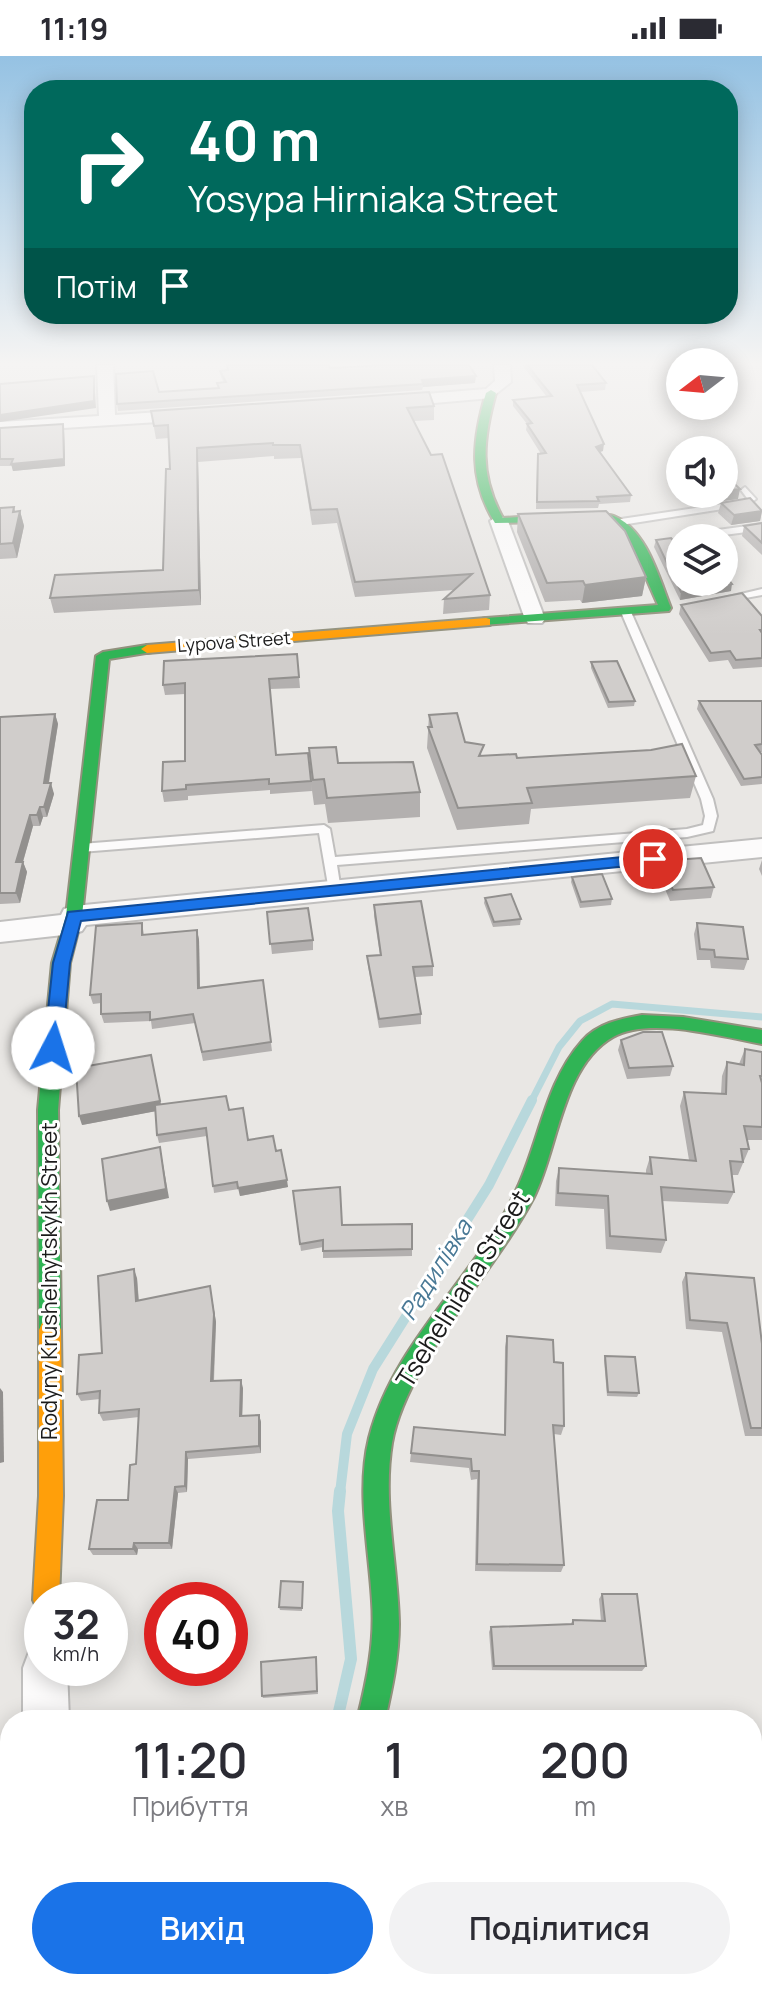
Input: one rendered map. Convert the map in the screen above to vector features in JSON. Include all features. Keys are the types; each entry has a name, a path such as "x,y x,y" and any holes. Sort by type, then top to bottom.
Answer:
{"street":[{"path":"474,455 481,495 499,521 535,619"},
{"path":"499,521 609,518 621,522"},
{"name":"Lypova Street","path":"73,920 101,663 109,652 672,607 643,543 621,522"},
{"path":"0,932 73,920 335,891 711,842 762,848"},
{"name":"Rodyny Krushelnytskykh Street","path":"47,1582 51,1496 48,1110 61,963 73,920"},
{"name":"Tsehelniana Street","path":"374,1710 383,1678 385,1623 378,1455 385,1420 403,1380 526,1192 574,1064 591,1042 607,1030 630,1025 688,1027 762,1037"},
{"path":"45,1686 46,1710"}],"lane":[{"path":"621,522 738,505 752,499 745,490"},
{"path":"738,530 762,527"},
{"path":"720,599 762,592"},
{"path":"331,861 711,842 710,807 626,612"},
{"path":"81,848 324,829 335,891"}],"building":[{"path":"0,455 64,455 64,459 11,464 13,459 0,459"},
{"path":"169,455 197,455 199,590 50,598 55,575 163,570 166,469 170,469"},
{"path":"302,455 442,455 490,595 444,599 472,574 355,582 337,509 311,510"},
{"path":"538,455 602,455 631,495 597,497 599,501 537,502"},
{"path":"750,498 762,511 734,515 726,508 738,508 738,500"},
{"path":"14,507 13,512 20,511 13,543 0,544 0,508"},
{"path":"606,511 625,531 646,577 585,585 583,581 547,583 518,514"},
{"path":"762,523 762,543 744,526"},
{"path":"666,539 666,561 656,540"},
{"path":"742,593 762,616 762,658 736,660 730,651 711,653 681,605"},
{"path":"297,654 299,677 269,679 276,755 308,753 311,781 269,784 269,779 186,785 186,789 162,791 163,762 185,761 185,683 163,685 164,661"},
{"path":"617,661 635,701 609,702 591,662"},
{"path":"699,701 762,701 762,744 755,745 762,755 762,777 744,779"},
{"path":"457,713 465,742 484,745 479,756 516,754 517,758 651,750 682,744 696,776 527,788 532,803 458,808 428,727 432,727 429,715"},
{"path":"55,714 44,783 51,783 44,807 40,807 37,815 30,815 16,862 23,862 16,893 0,893 0,717"},
{"path":"336,747 338,763 413,762 420,792 327,798 324,779 313,780 309,748"},
{"path":"701,858 714,887 673,890 660,861"},
{"path":"602,874 612,899 581,902 572,877"},
{"path":"511,894 521,919 494,922 485,898"},
{"path":"421,901 433,966 413,967 421,1014 379,1019 367,956 381,955 374,905"},
{"path":"308,908 313,940 270,944 267,912"},
{"path":"142,923 142,935 197,930 198,988 263,980 271,1042 202,1052 193,1014 150,1020 150,1012 101,1014 101,994 90,995 96,926"},
{"path":"697,923 743,927 748,959 715,957 714,950 700,949"},
{"path":"643,1032 662,1032 673,1066 629,1068 621,1040"},
{"path":"745,1049 762,1052 762,1127 744,1126 749,1149 741,1149 743,1162 730,1161 734,1192 661,1187 666,1240 610,1236 608,1196 558,1193 559,1168 652,1174 650,1157 696,1161 684,1092 726,1094 727,1062 744,1065"},
{"path":"151,1055 160,1101 79,1116 76,1068"},
{"path":"226,1096 229,1110 243,1108 248,1140 273,1136 276,1151 281,1150 287,1180 238,1188 237,1182 213,1186 206,1128 157,1135 155,1105"},
{"path":"160,1147 166,1189 107,1201 102,1159"},
{"path":"340,1187 342,1225 412,1224 412,1249 323,1251 323,1240 300,1244 293,1191"},
{"path":"134,1269 136,1301 210,1286 214,1314 211,1381 241,1380 240,1416 259,1415 259,1446 186,1452 185,1486 175,1487 169,1543 134,1543 133,1549 89,1549 97,1500 128,1500 130,1465 136,1464 139,1409 99,1413 100,1391 77,1394 79,1355 102,1353 98,1276"},
{"path":"686,1273 754,1278 762,1344 762,1428 751,1428 727,1323 690,1320"},
{"path":"507,1336 553,1340 554,1362 563,1363 564,1426 553,1425 564,1565 477,1564 479,1471 472,1471 471,1459 411,1453 414,1427 505,1435"},
{"path":"605,1356 635,1357 639,1393 608,1392"},
{"path":"281,1581 303,1582 302,1608 279,1607"},
{"path":"602,1594 637,1594 646,1666 494,1666 491,1627 573,1624 573,1620 605,1621"},
{"path":"316,1657 317,1691 262,1696 261,1662"}],"waterway":[{"name":"Радилівка","path":"531,1102 559,1047 580,1021 612,1004 762,1017"},
{"name":"Радилівка","path":"340,1493 347,1434 373,1369 489,1185 532,1100"},
{"name":"Радилівка","path":"339,1710 351,1659 338,1511 340,1491"}],"traffic: fast":[{"path":"478,455 483,488 499,521 609,518 620,525 638,546 665,608 486,622"},
{"path":"50,1330 48,1110 61,963 74,916 103,656 147,649"},
{"path":"373,1710 386,1638 376,1508 381,1438 406,1376 491,1251 527,1190 557,1103 578,1060 591,1043 607,1031 642,1022 705,1026 762,1037"}],"traffic: slow":[{"path":"147,649 486,622"},
{"path":"47,1582 51,1496 50,1330"}],"route":[{"path":"53,1048 61,963 74,916 653,859"}]}
